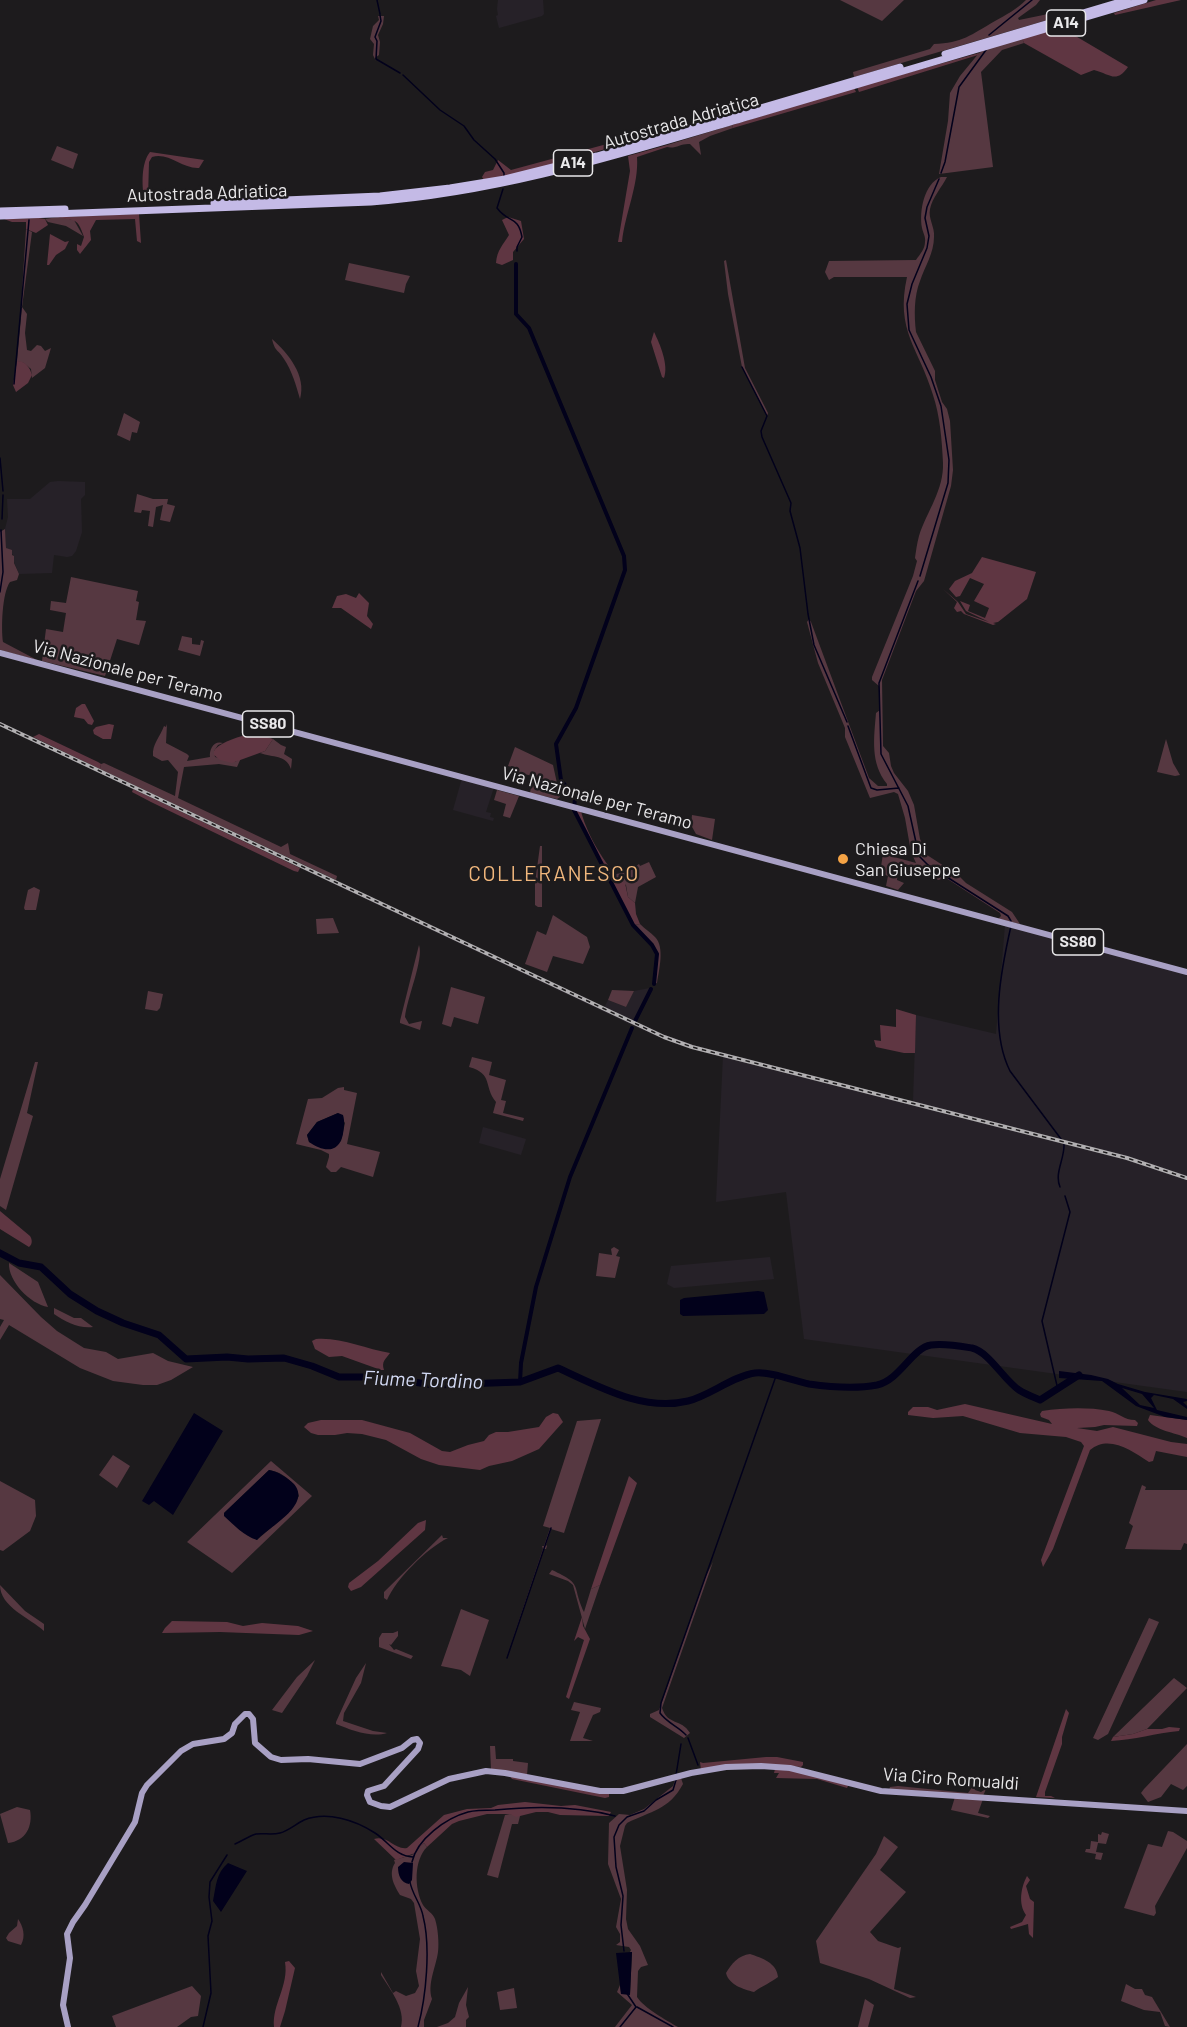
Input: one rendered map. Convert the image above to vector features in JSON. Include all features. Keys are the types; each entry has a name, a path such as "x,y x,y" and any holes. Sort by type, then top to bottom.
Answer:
{"highway":[{"name":"Autostrada Adriatica","path":"0,211 380,196 505,179 597,156 1127,0"},
{"name":"Autostrada Adriatica","path":"0,216 370,202 442,194 507,183 601,160 1144,0"}],"main road":[{"name":"Via Nazionale per Teramo","path":"0,653 1187,972"},
{"name":"Via Ciro Romualdi","path":"68,2027 63,2005 70,1958 67,1934 72,1922 85,1905 135,1822 142,1793 181,1751 193,1744 224,1739 232,1733 235,1724 243,1714 249,1714 252,1717 255,1743 271,1757 281,1760 308,1759 368,1763 417,1739 420,1742 418,1749 384,1786 368,1791 370,1802 390,1807 449,1779 486,1771 600,1791 623,1791 726,1767 761,1766 790,1768 880,1791 1187,1811"}],"shaded area":[{"path":"498,0 543,0 544,14 499,28 496,16 498,15"},
{"path":"840,0 904,0 882,21"},
{"path":"1026,0 1040,0 1018,18 1019,20 1053,13 1059,14 1054,18 854,77 853,72 930,49 934,44 952,42 966,37 1011,12"},
{"path":"1156,0 1181,0 1115,15 1114,13"},
{"path":"378,16 384,16 378,35 379,55 375,58 376,61 373,55 374,44 370,39 373,26 379,20"},
{"path":"1061,26 1128,67 1116,76 1094,70 1081,75 1024,43 1022,38"},
{"path":"1022,38 1024,43 1002,50 981,72 993,167 939,174 950,93 960,76 979,53"},
{"path":"979,53 859,92 857,87"},
{"path":"854,88 856,92 733,128 732,125"},
{"path":"732,125 733,128 699,142 701,155 690,144 667,147 667,145"},
{"path":"618,141 619,145 527,172 484,180 482,177 485,172 493,170 498,160 511,170"},
{"path":"667,145 667,147 637,157 634,189 622,242 618,242 630,171 628,156"},
{"path":"57,146 78,154 73,169 51,160"},
{"path":"150,152 204,160 199,168 193,168 164,157 152,157 149,162 148,198 144,198 144,168"},
{"path":"941,177 947,177 930,209 934,243 918,287 915,319 916,332 935,371 935,380 942,402 947,409 950,421 953,470 951,486 924,581 916,591 882,680 883,746 889,753 894,773 908,791 914,805 920,839 927,855 1012,912 1020,924 998,919 1001,916 1000,913 946,878 938,880 922,868 899,863 897,880 904,883 898,890 886,886 888,876 880,873 883,854 916,863 911,852 898,794 894,792 870,798 845,737 845,728 818,663 807,622 809,619 811,622 869,778 878,786 887,786 878,768 874,750 876,713 880,710 879,686 872,680 872,677 913,576 919,536 941,482 943,463 940,428 933,395 906,326 904,296 907,277 834,277 829,280 825,272 829,261 916,260 925,245 921,221 924,199 930,186"},
{"path":"139,214 141,243 137,241 135,219 96,220 90,231 91,240 80,254 77,244 81,246 84,237 79,226 75,221 58,217"},
{"path":"58,217 74,220 83,236 66,226 48,222 45,219"},
{"path":"508,217 521,221 524,239 513,252 513,260 502,265 496,263 499,251 509,235 502,220"},
{"path":"4,219 45,219 48,225 36,233 26,229 26,222 12,222"},
{"path":"26,229 32,232 21,307"},
{"path":"50,234 65,242 69,241 65,249 47,265"},
{"path":"726,260 745,368 768,413 767,416 742,367 728,294 724,261"},
{"path":"349,263 410,276 404,293 345,280"},
{"path":"22,307 27,314 25,333 27,350 31,351 37,345 45,351 51,348 45,368 32,378 31,369 17,361"},
{"path":"654,332 665,361 664,378 651,342"},
{"path":"272,339 295,366 301,382 300,399 289,368"},
{"path":"17,361 27,365 32,375 28,383 16,392 13,385"},
{"path":"124,413 140,422 137,433 132,432 130,441 117,435"},
{"path":"50,482 85,482 85,495 81,499 82,532 76,551 72,556 67,557 54,555 52,573 19,574 14,556 6,548 7,499 30,499"},
{"path":"137,494 153,499 168,499 167,504 175,506 170,522 160,520 163,505 156,507 153,527 148,526 150,511 134,512"},
{"path":"5,529 6,548 12,550 19,574 17,580 10,582 5,594 2,620 3,642 37,660 0,650 0,532"},
{"path":"982,557 1036,572 1027,599 993,625 964,614 961,611 957,612 954,608 957,602 943,589 958,602 966,614 989,622 966,611 960,601 970,605 968,611 985,618 989,608 974,601 984,584 970,578 960,596 956,597 949,589 955,581 972,573"},
{"path":"71,577 138,591 136,620 146,621 139,645 117,639 105,676 42,661 46,629 63,632 66,613 50,610 51,601 66,603"},
{"path":"359,593 369,603 367,616 373,624 371,629 341,608 332,608 337,596 346,594 356,598"},
{"path":"182,636 192,638 192,644 200,645 201,640 204,641 200,656 178,650"},
{"path":"85,704 94,721 92,725 84,719 74,717 76,708"},
{"path":"0,722 604,1008 608,1000 626,1007 634,991 650,988 634,1021 665,1035 693,1045 913,1102 916,1015 996,1034 1005,925 1187,974 1187,1392 804,1339 786,1192 716,1202 723,1056 664,1039 634,1026 0,726"},
{"path":"167,724 166,743 187,754 189,756 187,761 210,757 213,746 220,742 223,743 218,745 214,751 215,757 235,762 241,758 237,767 219,764 184,767 178,798 281,847 288,843 290,854 337,876 336,880 100,769 101,764 104,763 175,796 178,772 168,760 162,761 153,756 155,744"},
{"path":"114,725 111,739 103,739 94,734 93,730 96,727"},
{"path":"256,733 273,739 265,751 232,763 220,760 214,755 214,751 221,745"},
{"path":"39,734 98,762 101,764 100,769 33,737"},
{"path":"273,739 286,747 284,754 292,759 291,769 286,761 260,753 265,751"},
{"path":"1166,739 1173,763 1180,775 1157,772"},
{"path":"515,747 553,765 560,797 557,799 530,793 533,776 515,772 516,768 508,766"},
{"path":"462,778 494,787 486,812 491,813 490,817 494,818 493,821 453,810"},
{"path":"133,789 300,868 298,872 294,871 151,802 132,792"},
{"path":"497,790 519,796 510,818 503,816 506,804 494,800"},
{"path":"575,810 581,811 590,835 605,861 616,874 615,878 625,883 628,897 635,903 640,924 635,925 632,922 575,815"},
{"path":"692,815 715,819 712,840 696,834 691,825"},
{"path":"540,846 542,846 542,907 538,907 535,905 535,883"},
{"path":"649,862 656,877 638,887 635,903 628,897 626,885 615,878 616,874 628,872 639,864 640,866"},
{"path":"34,887 40,890 36,910 25,910 28,890"},
{"path":"553,915 587,937 590,947 583,964 553,956 547,972 525,964 537,931 546,935"},
{"path":"333,918 339,933 317,934 316,919"},
{"path":"632,922 635,925 640,924 658,941 660,959 657,983 654,984 658,955"},
{"path":"419,945 419,959 405,1017 409,1024 422,1021 420,1030 400,1023"},
{"path":"451,987 485,997 478,1024 454,1017 451,1027 442,1024"},
{"path":"612,990 634,991 626,1007 608,1000"},
{"path":"148,991 163,994 160,1008 157,1011 145,1009"},
{"path":"896,1009 916,1015 915,1053 876,1047 874,1040 881,1041 880,1025 896,1027"},
{"path":"472,1057 492,1062 489,1075 506,1080 501,1100 506,1101 503,1113 524,1118 523,1121 493,1113 496,1102 482,1073 469,1067"},
{"path":"35,1062 38,1062 27,1113 33,1116 6,1210 0,1206 0,1179"},
{"path":"344,1087 344,1090 357,1093 347,1144 380,1152 373,1177 341,1167 336,1172 331,1172 326,1167 329,1154 296,1144 308,1099 322,1098","holes":["338,1113 345,1123 341,1141 331,1149 309,1142 307,1135 317,1122"]},
{"path":"483,1127 526,1139 521,1155 479,1143"},
{"path":"0,1211 30,1236 32,1242 29,1247 0,1229"},
{"path":"614,1247 619,1250 616,1256 620,1257 615,1278 596,1276 599,1253 612,1255 611,1249"},
{"path":"770,1257 774,1279 674,1288 667,1284 671,1266"},
{"path":"9,1263 38,1282 48,1307 27,1297 21,1291 12,1277"},
{"path":"0,1275 57,1331 84,1348 106,1352 118,1359 153,1353 168,1361 193,1367 157,1385 113,1381 80,1368 9,1325 0,1340 0,1327 4,1320 0,1319"},
{"path":"54,1308 74,1318 81,1318 93,1327 78,1326 68,1322 54,1314"},
{"path":"316,1339 344,1341 390,1353 384,1362 384,1370 381,1370 342,1356 329,1357 315,1349 312,1341"},
{"path":"965,1404 1052,1424 1041,1417 1042,1411 1075,1408 1109,1411 1135,1420 1138,1423 1137,1426 1104,1425 1077,1428 1097,1431 1113,1427 1187,1444 1187,1457 1156,1451 1153,1461 1149,1462 1128,1449 1113,1444 1097,1445 1090,1450 1053,1549 1043,1567 1041,1560 1084,1446 1081,1442 1066,1437 1020,1433 963,1416 933,1418 908,1415 913,1407 928,1407 937,1410"},
{"path":"553,1413 558,1414 563,1422 539,1449 512,1461 480,1470 439,1465 421,1459 386,1440 362,1434 318,1435 304,1427 308,1423 321,1420 362,1420 410,1433 442,1451 450,1452 484,1441 496,1432 539,1427 546,1417"},
{"path":"1150,1415 1187,1420 1187,1438 1151,1424 1148,1420"},
{"path":"601,1419 564,1533 551,1529 546,1549 544,1549 506,1659 543,1549 542,1546 544,1546 550,1528 543,1526 577,1421"},
{"path":"113,1455 130,1466 117,1488 99,1475"},
{"path":"271,1461 312,1496 232,1573 187,1542","holes":["269,1470 292,1483 299,1496 291,1510 257,1540 224,1513"]},
{"path":"629,1476 637,1483 600,1585 591,1589"},
{"path":"0,1481 35,1500 36,1516 30,1531 3,1551 0,1550"},
{"path":"1142,1485 1146,1487 1145,1490 1187,1490 1187,1544 1184,1543 1181,1550 1125,1549 1133,1526 1129,1523"},
{"path":"426,1520 425,1530 361,1587 351,1591 348,1587 349,1583 378,1561 418,1523"},
{"path":"442,1535 443,1538 448,1538 422,1556 397,1583 387,1600 384,1598 384,1592"},
{"path":"713,1562 662,1708 671,1720 683,1725 690,1733 684,1738 650,1717 650,1714 659,1710 705,1578"},
{"path":"552,1570 573,1582 584,1612 591,1589 600,1585 585,1629 573,1585 549,1574"},
{"path":"0,1585 25,1611 44,1624 44,1631 10,1606 1,1593"},
{"path":"461,1609 489,1620 470,1676 461,1670 441,1666"},
{"path":"582,1617 583,1626 590,1639 569,1699 566,1697 584,1640 578,1637 574,1641"},
{"path":"1149,1618 1159,1622 1108,1734 1098,1740 1093,1738"},
{"path":"172,1621 227,1622 243,1626 262,1623 298,1626 313,1631 299,1635 220,1632 162,1633"},
{"path":"398,1631 398,1636 391,1645 389,1644 394,1650 413,1656 411,1659 379,1647 379,1638 382,1633"},
{"path":"315,1660 282,1713 272,1710 297,1677"},
{"path":"366,1663 361,1683 344,1713 343,1721 387,1733 368,1734 336,1724 356,1678"},
{"path":"1174,1678 1187,1688 1147,1729 1113,1737"},
{"path":"574,1702 601,1708 600,1712 593,1715 583,1738 593,1741 570,1741 580,1712 571,1710"},
{"path":"1066,1709 1069,1713 1062,1744 1045,1792 1045,1796 1055,1798 1036,1797"},
{"path":"1180,1728 1179,1731 1111,1741 1113,1737 1147,1729"},
{"path":"1187,1744 1187,1786 1183,1790 1171,1784 1161,1797 1148,1802 1141,1793"},
{"path":"490,1746 495,1746 496,1759 513,1759 513,1761 528,1763 527,1775 491,1770"},
{"path":"766,1757 803,1762 803,1765 801,1767 780,1765 701,1770 700,1762"},
{"path":"775,1769 849,1784 847,1788 817,1779 776,1778 779,1773 774,1773"},
{"path":"509,1775 609,1794 609,1797 512,1779"},
{"path":"681,1778 683,1784 678,1793 665,1805 627,1823 620,1846 627,1890 628,1929 640,1946 648,1965 641,1967 638,1971 637,1997 650,2009 678,2027 615,2027 632,2005 617,1992 620,1985 621,1993 630,1994 632,1952 629,1947 616,1945 620,1942 620,1934 616,1927 621,1899 608,1864 609,1823 619,1814 630,1815 644,1809 673,1786 675,1780"},
{"path":"973,1786 975,1790 981,1792 986,1789 983,1796 889,1790 890,1787 968,1793"},
{"path":"955,1797 983,1799 978,1813 990,1816 988,1818 951,1810"},
{"path":"525,1802 561,1806 575,1805 611,1812 609,1816 560,1815 548,1812 536,1812 516,1817 510,1814 487,1814 452,1824 427,1847 424,1843 415,1853 396,1860 374,1839 383,1839 398,1847 407,1848 444,1815 467,1809 491,1808"},
{"path":"17,1807 30,1810 29,1827 24,1836 8,1843 0,1814"},
{"path":"505,1815 520,1816 518,1824 512,1824 498,1878 487,1875"},
{"path":"1168,1831 1187,1841 1187,1848 1155,1906 1156,1913 1154,1916 1124,1908 1148,1844 1162,1847"},
{"path":"1102,1832 1109,1834 1106,1844 1098,1843 1096,1852 1103,1853 1101,1860 1095,1859 1096,1854 1085,1852 1086,1849 1090,1849 1091,1841 1098,1842 1098,1834 1101,1835"},
{"path":"884,1836 898,1847 880,1870 906,1892 870,1932 878,1941 901,1947 894,1989 916,1997 910,1998 869,1979 820,1963 816,1941 876,1854"},
{"path":"424,1843 427,1847 420,1859 417,1883 423,1905 435,1919 438,1952 431,1981 432,1999 424,2020 424,2027 401,2027 401,2013 393,1993 396,1991 406,1996 415,1993 419,1986 416,1971 420,1939 414,1903 411,1899 400,1895 394,1883 392,1871 394,1860 412,1855"},
{"path":"1027,1876 1030,1880 1026,1886 1030,1899 1034,1902 1033,1938 1029,1934 1028,1924 1011,1929 1010,1927 1022,1922 1026,1915 1021,1896"},
{"path":"18,1919 23,1931 21,1945 8,1941 6,1938 17,1926"},
{"path":"750,1954 772,1965 778,1977 754,1992 730,1981 726,1973 736,1960"},
{"path":"289,1961 295,1968 280,2027 274,2027 275,2011 285,1979 285,1962"},
{"path":"1126,1984 1135,1989 1142,1989 1145,1995 1152,1997 1170,2027 1165,2026 1160,2012 1144,2010 1121,2001"},
{"path":"192,1986 201,1996 198,2016 191,2017 177,2027 116,2027 112,2016"},
{"path":"468,1987 466,2005 469,2017 466,2020 466,2027 437,2027 448,2023 455,2017 459,2003"},
{"path":"514,1988 517,2008 500,2010 497,1992"},
{"path":"865,1999 874,2005 868,2027 858,2027"}],"water":[{"path":"338,1113 343,1115 344,1122 343,1134 338,1145 325,1149 309,1142 307,1135 317,1122"},
{"path":"764,1292 768,1310 764,1314 683,1316 680,1314 680,1300 684,1298"},
{"path":"1059,1371 1091,1375 1145,1392 1187,1399 1183,1402 1187,1409 1173,1399 1154,1395 1151,1398 1157,1410 1187,1417 1187,1420 1165,1417 1136,1406 1102,1381 1059,1378","holes":["1122,1388 1142,1394 1154,1408 1140,1405"]},
{"path":"194,1413 223,1431 173,1515 154,1501 149,1505 142,1501"},
{"path":"269,1470 282,1475 294,1484 298,1492 298,1500 287,1515 257,1540 239,1530 224,1516 224,1513"},
{"path":"404,1862 413,1863 412,1880 409,1884 400,1878 398,1867"},
{"path":"228,1863 247,1871 221,1912 213,1901 219,1875"},
{"path":"632,1952 630,1995 621,1994 616,1953"}],"waterway":[{"path":"377,0 380,14"},
{"path":"989,35 1032,0"},
{"path":"380,15 381,21 375,37 377,41 376,59 400,73"},
{"path":"941,173 959,87 986,50"},
{"path":"403,75 440,110 464,126 474,140 495,159 504,175"},
{"path":"920,576 948,483 949,460 941,406 931,377 909,330 907,304 912,284 927,248 929,236 925,218 927,207 939,179"},
{"path":"503,189 497,208 518,225 522,237 517,251"},
{"path":"14,384 29,220"},
{"path":"516,264 516,314 529,328 624,556 625,570 576,708 556,744 561,780 575,798 574,810 633,925 652,945 657,954 654,984"},
{"path":"742,367 767,416 761,431 762,437 791,503 790,511 800,548 814,645 847,722"},
{"path":"0,458 3,491"},
{"path":"2,519 3,495"},
{"path":"0,592 3,572 1,530"},
{"path":"918,581 879,683 881,754 908,806 919,856 928,865 1008,916 1011,921"},
{"path":"848,726 871,788 877,790 899,788"},
{"path":"1011,926 999,999 998,1018 1004,1055 1010,1071 1061,1139"},
{"path":"635,1021 651,989"},
{"path":"520,1382 521,1363 536,1287 570,1177 632,1028"},
{"path":"1060,1187 1058,1176 1064,1144"},
{"path":"1058,1390 1042,1321 1070,1212 1065,1196"},
{"name":"Fiume Tordino","path":"0,1253 19,1263 41,1267 70,1294 97,1311 123,1323 159,1335 186,1359 284,1358 339,1377 379,1377 434,1385 520,1382 558,1368 621,1395 654,1403 671,1403 688,1401 738,1378 755,1373 768,1373 826,1386 877,1385 892,1377 924,1347 941,1344 967,1347 978,1351 1019,1390 1040,1400 1079,1375"},
{"path":"686,1735 660,1713 661,1703 776,1376"},
{"path":"507,1658 551,1528"},
{"path":"688,1738 698,1765"},
{"path":"676,1775 681,1744"},
{"path":"624,1951 621,1925 623,1896 616,1867 614,1837 619,1825 627,1817 644,1811 656,1800 673,1790 676,1780"},
{"path":"412,1862 415,1853 426,1838 442,1824 468,1812 555,1808 586,1810 615,1816"},
{"path":"235,1844 256,1834 283,1832 304,1820 322,1816 341,1818 367,1828 401,1854 413,1857"},
{"path":"203,2027 211,1993 208,1936 212,1921 210,1882 227,1855"},
{"path":"410,1882 422,1912 427,1942 425,1987 418,2027"},
{"path":"620,2027 636,2007 626,1992"},
{"path":"637,2007 673,2027"}],"railway":[{"path":"0,724 664,1037 692,1047 1127,1158 1187,1178"}],"place":[{"name":"Chiesa Di San Giuseppe","path":"843,859"}],"district":[{"name":"COLLERANESCO","path":"554,874"}]}
